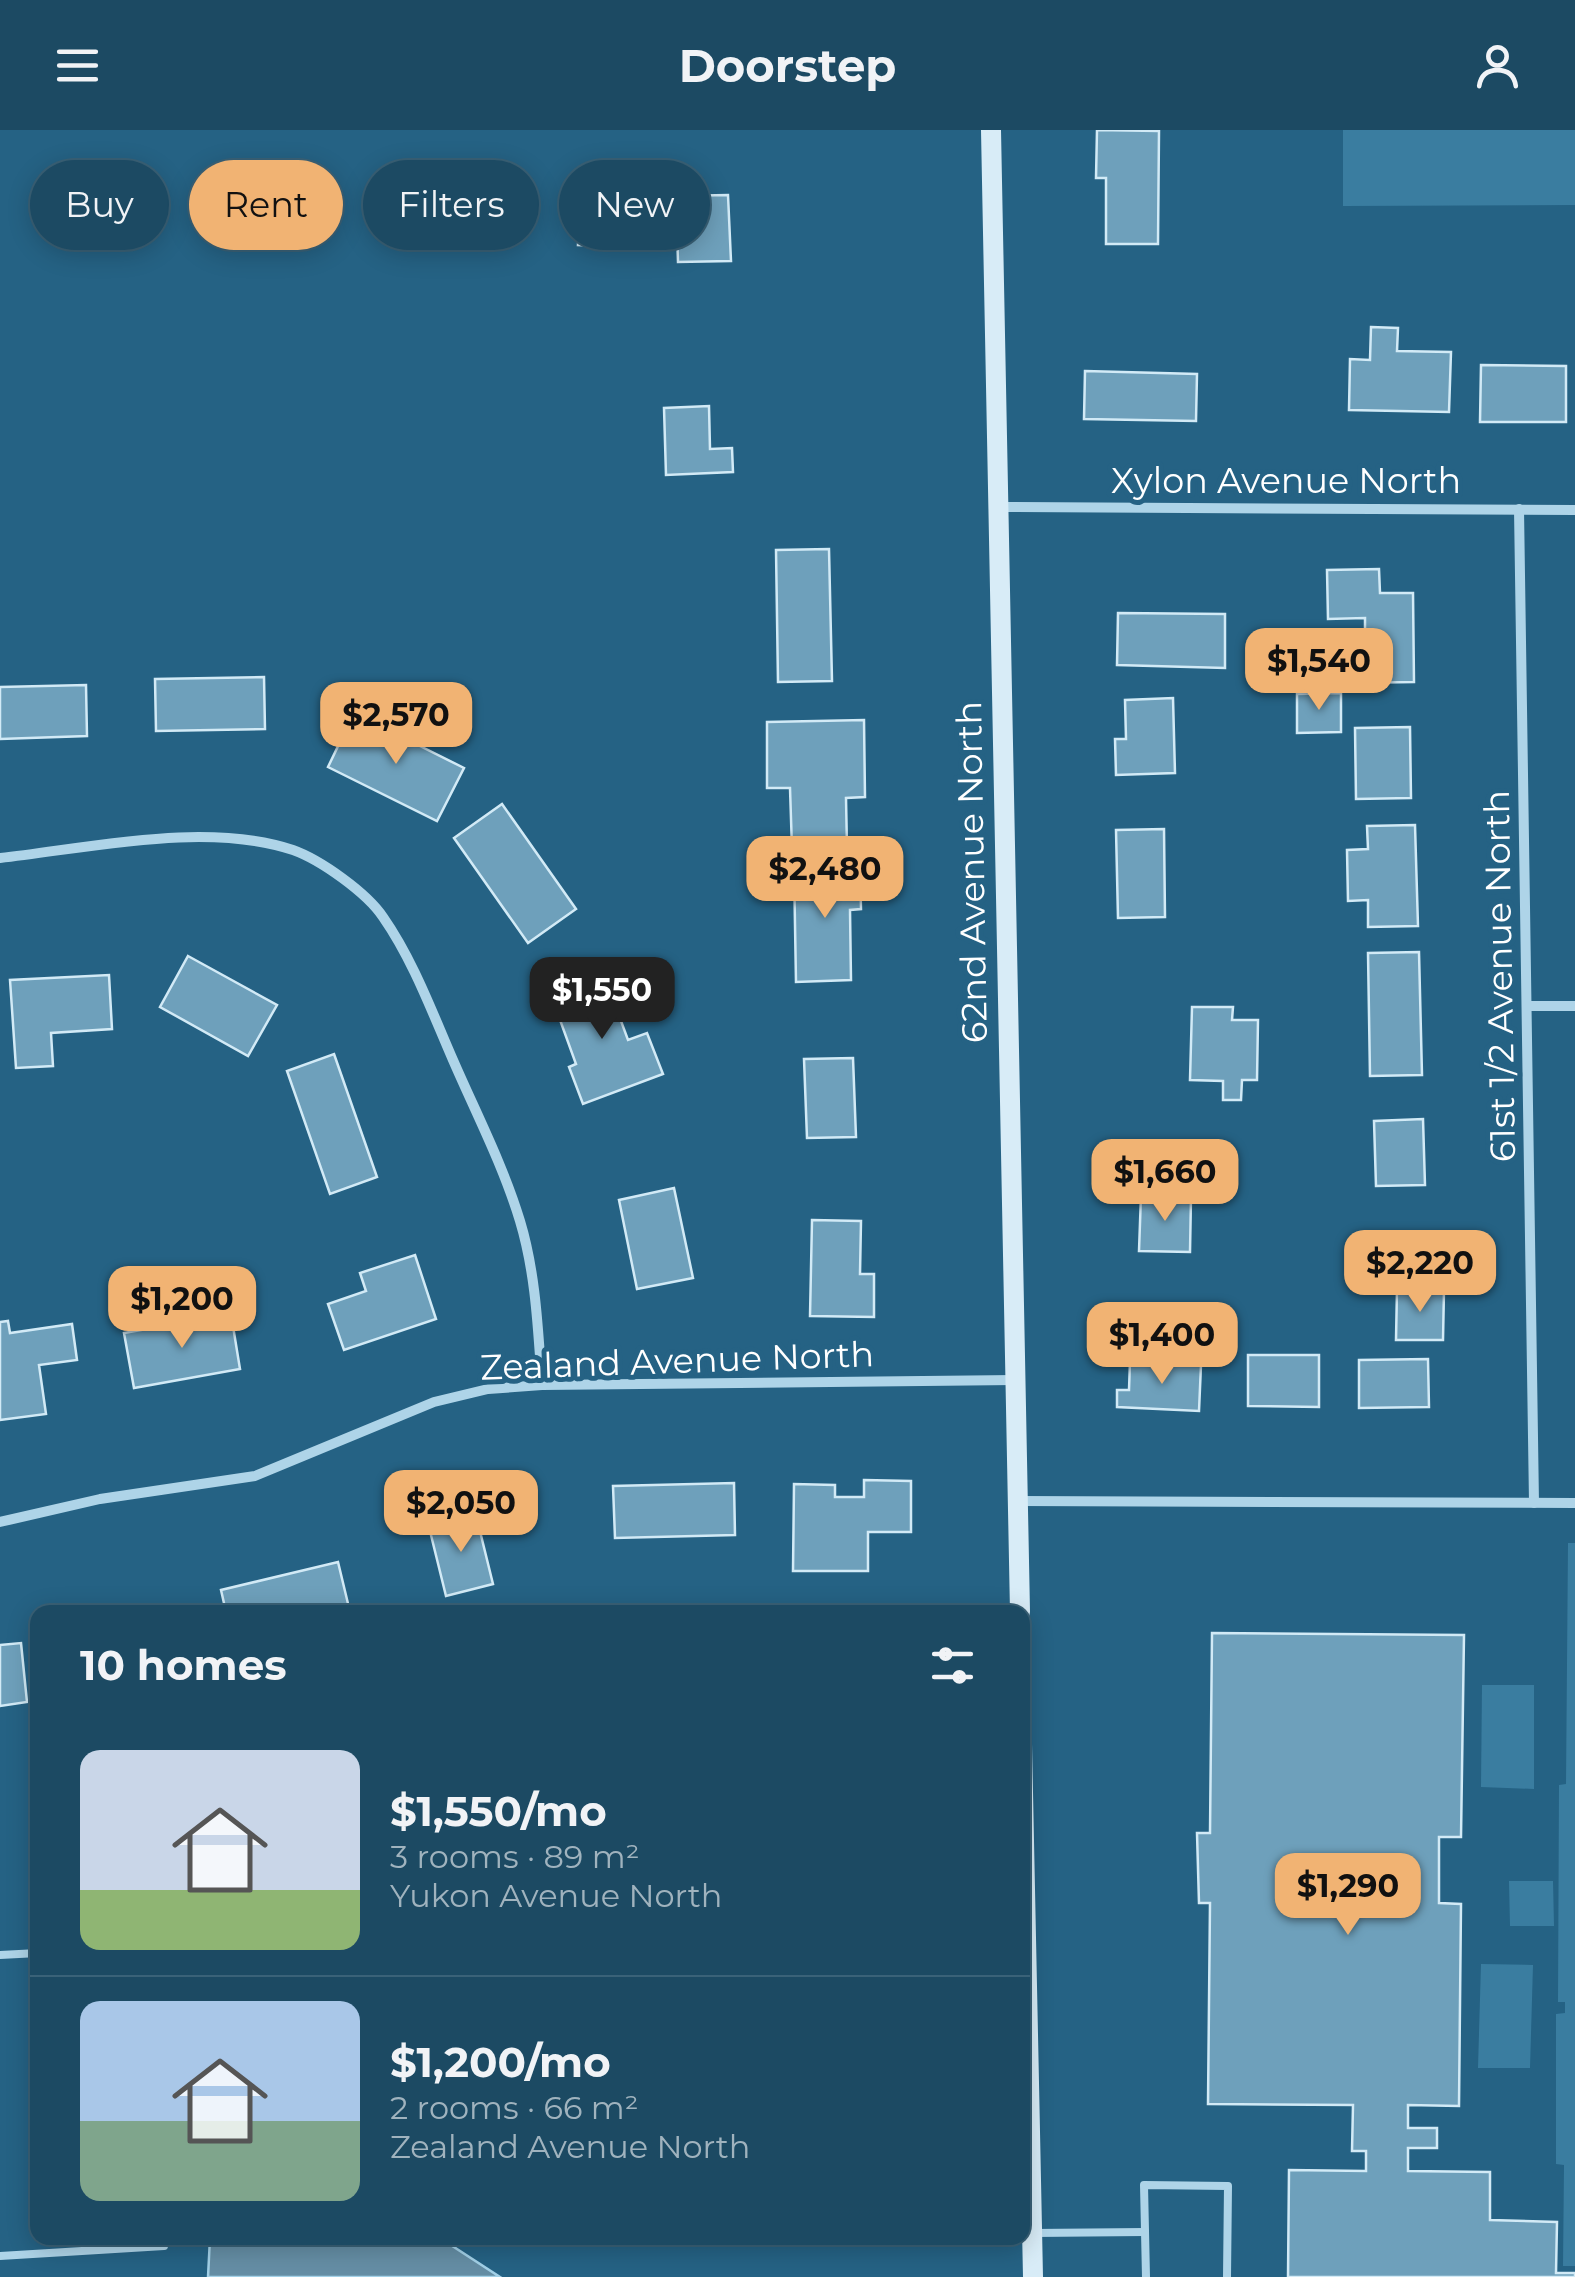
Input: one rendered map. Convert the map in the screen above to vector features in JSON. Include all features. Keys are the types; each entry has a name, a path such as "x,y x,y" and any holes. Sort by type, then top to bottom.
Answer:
{"street":[{"name":"62nd Avenue North","path":"991,130 1020,1605"},
{"name":"Xylon Avenue North","path":"996,507 1575,510"},
{"name":"61st 1/2 Avenue North","path":"1519,509 1534,1503"},
{"path":"0,858 189,837 245,838 296,851 340,876 382,914 418,980 498,1162 520,1222 536,1295 542,1385"},
{"path":"1528,1006 1575,1006"},
{"name":"Zealand Avenue North","path":"0,1522 100,1499 255,1476 434,1402 488,1389 542,1385 1015,1380"},
{"path":"1018,1501 1575,1504"},
{"path":"1030,2135 1034,2277"}],"lane":[{"path":"0,1956 30,1954"},
{"path":"1146,2277 1144,2185 1228,2186 1228,2277"},
{"path":"1032,2233 1145,2232"},
{"path":"0,2256 164,2246"}],"shaded area":[{"path":"1343,130 1575,130 1575,205 1343,206"},
{"path":"1568,1543 1575,1543 1575,2266 1563,2266 1564,2165 1556,2164 1556,2014 1565,2013 1565,2002 1558,2002 1559,1785 1566,1784"},
{"path":"1482,1685 1534,1685 1534,1789 1481,1787"},
{"path":"1509,1881 1553,1881 1554,1926 1510,1926"},
{"path":"1481,1964 1533,1965 1530,2068 1478,2068"},
{"path":"210,2245 451,2245 500,2277 208,2277"}],"building":[{"path":"1097,130 1159,131 1158,244 1106,244 1106,178 1096,178"},
{"path":"710,195 728,195 731,261 678,262 678,250 710,250"},
{"path":"1371,327 1398,328 1397,351 1451,352 1449,412 1349,410 1350,359 1370,360"},
{"path":"1481,365 1566,366 1566,422 1480,422"},
{"path":"1085,371 1197,374 1196,421 1084,419"},
{"path":"709,406 710,449 732,448 733,472 666,475 664,408"},
{"path":"829,549 832,681 778,682 776,550"},
{"path":"1379,569 1380,593 1413,593 1414,682 1350,683 1350,652 1365,651 1365,618 1328,619 1327,570"},
{"path":"1118,613 1225,614 1225,668 1117,665"},
{"path":"264,677 265,729 156,731 155,679"},
{"path":"86,685 87,736 0,739 0,687"},
{"path":"1341,693 1341,732 1297,733 1297,694"},
{"path":"1173,698 1175,773 1116,775 1115,739 1126,739 1125,700"},
{"path":"354,713 464,768 437,821 328,767"},
{"path":"864,720 865,797 846,798 847,848 792,849 790,788 767,788 767,722"},
{"path":"1410,727 1411,798 1356,799 1355,728"},
{"path":"502,804 576,909 528,943 454,838"},
{"path":"1415,825 1418,926 1368,927 1368,900 1348,901 1347,850 1368,849 1367,826"},
{"path":"1164,829 1165,917 1118,918 1116,830"},
{"path":"860,865 861,909 850,910 851,980 796,982 794,867"},
{"path":"1419,952 1422,1075 1370,1076 1368,953"},
{"path":"188,956 277,1005 248,1056 160,1007"},
{"path":"109,975 112,1029 51,1033 53,1066 16,1068 10,980"},
{"path":"604,975 628,1040 647,1033 663,1074 583,1104 569,1067 576,1064 551,995"},
{"path":"1192,1007 1233,1007 1232,1020 1258,1020 1257,1080 1242,1080 1241,1100 1223,1100 1223,1081 1190,1080"},
{"path":"334,1054 377,1177 330,1194 287,1071"},
{"path":"853,1058 856,1137 807,1138 804,1059"},
{"path":"1423,1119 1425,1185 1376,1186 1374,1121"},
{"path":"674,1188 693,1278 637,1289 619,1200"},
{"path":"1141,1195 1191,1197 1190,1252 1139,1251"},
{"path":"812,1220 861,1221 860,1274 874,1274 874,1317 810,1316"},
{"path":"415,1255 436,1319 344,1350 328,1304 366,1291 360,1273"},
{"path":"1397,1289 1444,1290 1443,1340 1396,1340"},
{"path":"231,1314 240,1369 134,1388 124,1333"},
{"path":"8,1321 10,1333 72,1324 77,1360 39,1365 46,1414 0,1420 0,1322"},
{"path":"1248,1355 1319,1355 1319,1407 1248,1406"},
{"path":"1428,1359 1429,1407 1359,1408 1359,1360"},
{"path":"1130,1361 1201,1365 1199,1411 1117,1407 1117,1390 1129,1390"},
{"path":"864,1480 911,1481 911,1532 868,1532 868,1571 793,1571 794,1484 835,1485 835,1497 864,1497"},
{"path":"734,1483 735,1535 615,1538 613,1486"},
{"path":"476,1515 493,1584 446,1596 429,1527"},
{"path":"338,1562 348,1605 224,1605 221,1590"},
{"path":"1212,1633 1464,1635 1461,1837 1439,1837 1439,1903 1461,1904 1459,2106 1408,2105 1408,2128 1437,2128 1437,2148 1408,2148 1408,2171 1490,2172 1490,2220 1557,2222 1556,2273 1575,2273 1575,2277 1288,2277 1289,2170 1366,2171 1366,2151 1352,2151 1353,2105 1208,2104 1210,1903 1199,1903 1197,1833 1210,1833"},
{"path":"21,1643 27,1702 0,1706 0,1645"}]}
